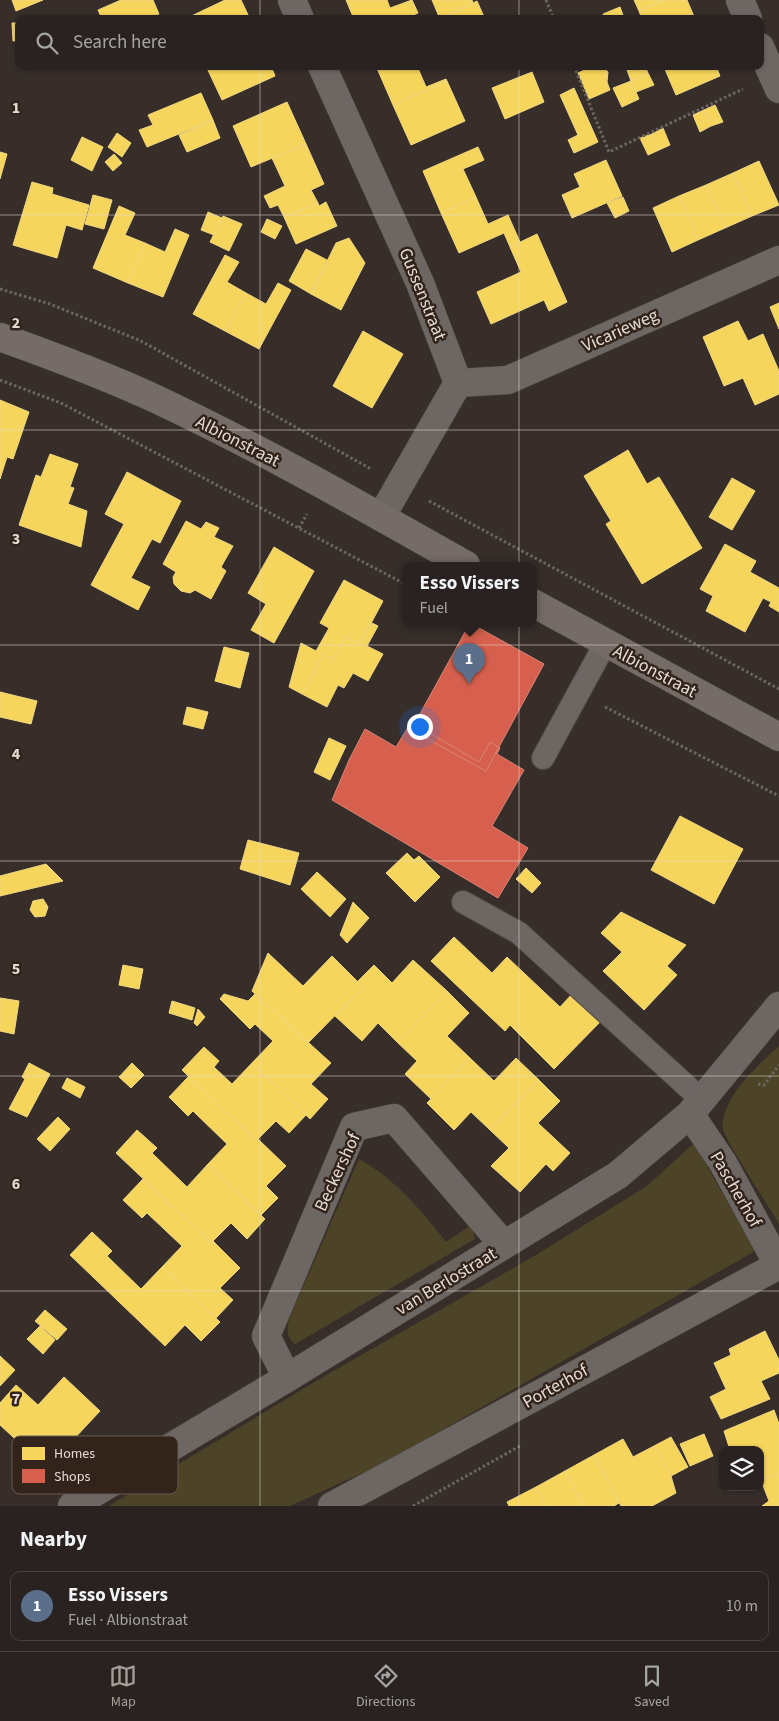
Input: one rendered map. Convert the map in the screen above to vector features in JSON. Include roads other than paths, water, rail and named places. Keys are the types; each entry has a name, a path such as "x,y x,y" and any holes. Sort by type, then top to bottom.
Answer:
{"street":[{"path":"292,0 298,15"},
{"path":"740,0 746,15"},
{"path":"764,56 776,82"},
{"name":"Gussenstraat","path":"324,70 420,283 458,383"},
{"name":"Vicarieweg","path":"458,383 508,380 779,260"},
{"name":"Albionstraat","path":"0,336 67,361 158,400 324,484 461,562"},
{"path":"381,517 458,383"},
{"name":"Albionstraat","path":"537,605 605,644 779,737"},
{"name":"van Berlostraat","path":"178,1443 618,1175 696,1107 779,1006"},
{"name":"Pascherhof","path":"696,1107 723,1163 779,1266"},
{"name":"Beckershof","path":"287,1378 266,1336 354,1127 394,1118 504,1245"},
{"name":"Porterhof","path":"332,1506 779,1266"},
{"name":"van Berlostraat","path":"72,1506 92,1494"}],"lane":[{"path":"543,758 605,644"},
{"path":"463,902 519,933 696,1107"}],"place":[{"name":"Esso Vissers","path":"469,684"}]}
